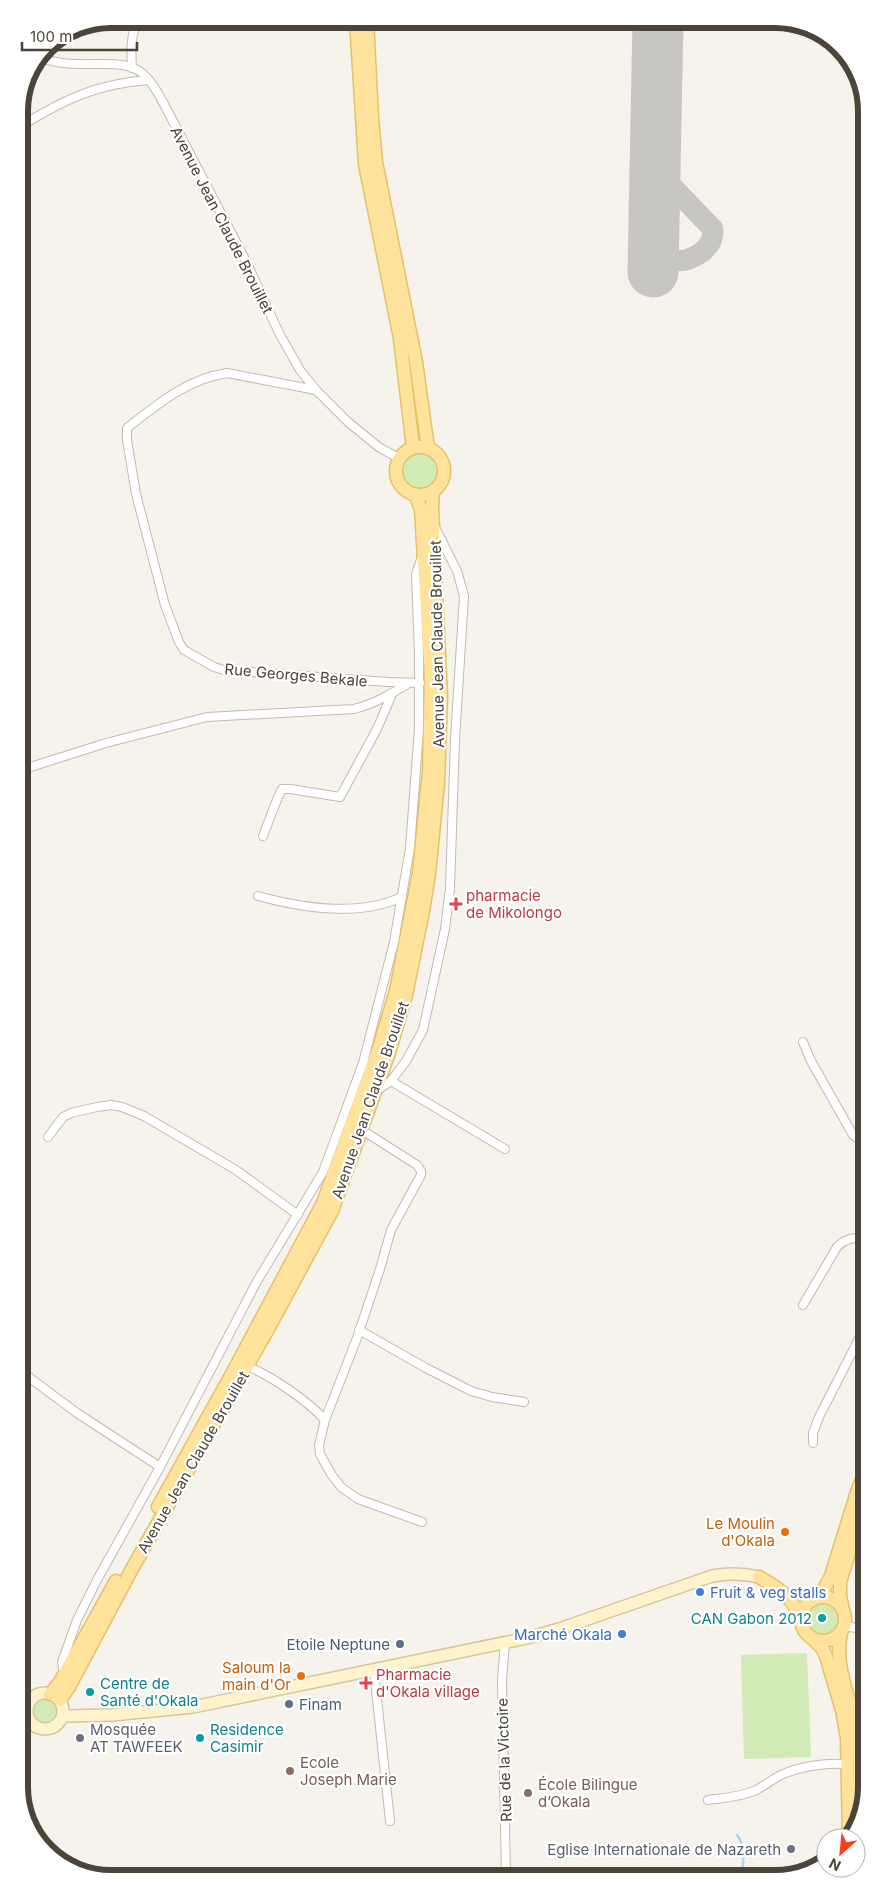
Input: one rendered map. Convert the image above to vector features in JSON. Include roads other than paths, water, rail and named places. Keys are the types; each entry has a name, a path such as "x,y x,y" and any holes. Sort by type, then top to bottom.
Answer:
{"main road":[{"path":"356,28 365,164 400,338 413,448"},
{"path":"367,28 372,128 376,162 417,370 428,448"},
{"path":"413,448 428,448 436,453 443,465 442,480 433,491 426,494 415,494 406,490 398,479 396,472 399,458 413,448"},
{"name":"Avenue Jean Claude Brouillet","path":"55,1697 70,1687 129,1575 247,1366 334,1206 389,1053 411,970 429,874 441,740 433,491"},
{"name":"Avenue Jean Claude Brouillet","path":"55,1697 64,1674 225,1387 321,1208 379,1048 396,991 407,941 425,827 429,771 431,678 421,509 415,494"},
{"path":"800,1618 804,1606 817,1597 831,1576 858,1489"},
{"path":"858,1524 840,1582 840,1596 845,1612 838,1647 839,1662 858,1742"},
{"path":"759,1577 798,1593 832,1598 842,1606"},
{"path":"759,1577 775,1586 793,1601 804,1630 822,1648 826,1656 845,1725 849,1765 849,1826"},
{"path":"813,1639 828,1641 835,1638 843,1629"}],"street":[{"path":"132,68 131,45 135,28"},
{"name":"Avenue Jean Claude Brouillet","path":"46,60 53,62 112,65 132,68 142,73 166,108 246,261 290,354 316,390 367,438 399,458"},
{"path":"28,122 58,104 93,89 122,82 148,80"},
{"name":"Rue Georges Bekale","path":"316,390 226,373 199,380 178,390 127,428 127,440 136,494 165,605 184,650 214,667 224,670 420,683"},
{"path":"376,1091 391,1080 409,1055 423,1030 441,948 450,888 455,739 464,596 456,571 434,525"},
{"path":"64,1674 62,1662 70,1634 256,1284 323,1172 363,1063 394,942 410,848 416,780 420,683 416,574 424,551"},
{"path":"28,768 106,743 207,717 354,709 367,706 409,683"},
{"path":"263,836 282,789 340,797 377,729 392,694"},
{"path":"258,896 299,906 349,908 373,907 390,903 402,897"},
{"path":"803,1042 811,1061 853,1135 858,1138"},
{"path":"391,1080 506,1149"},
{"path":"48,1137 63,1117 71,1113 111,1105 122,1107 144,1116 236,1170 298,1215"},
{"path":"362,1130 416,1165 422,1171 391,1230 380,1269 325,1420 318,1445 320,1454 341,1487 358,1499 422,1522"},
{"path":"802,1305 837,1246 850,1238 858,1238"},
{"path":"359,1330 471,1391 492,1397 524,1402"},
{"path":"813,1444 813,1433 819,1417 858,1341"},
{"path":"247,1366 259,1371 309,1404 325,1420"},
{"path":"28,1376 77,1413 160,1467"},
{"path":"63,1716 112,1715 177,1710 374,1671 559,1629 712,1576 742,1573 759,1577"},
{"path":"843,1629 858,1630"},
{"name":"Rue de la Victoire","path":"504,1643 502,1680 506,1870"},
{"path":"374,1671 390,1821"},
{"path":"28,1710 31,1700 42,1693 55,1697 64,1710 61,1722 50,1729 38,1728 28,1719"},
{"path":"708,1800 742,1795 782,1775 813,1767 838,1763 849,1765"}],"waterway":[{"path":"737,1835 743,1849 742,1870"}],"place":[{"name":"pharmacie de Mikolongo","path":"456,904"},
{"name":"Le Moulin d'Okala","path":"785,1532"},
{"name":"Fruit & veg stalls","path":"700,1592"},
{"name":"CAN Gabon 2012","path":"822,1618"},
{"name":"Marché Okala","path":"622,1634"},
{"name":"Etoile Neptune","path":"400,1644"},
{"name":"Saloum la main d'Or","path":"301,1676"},
{"name":"Pharmacie d'Okala village","path":"366,1683"},
{"name":"Centre de Santé d'Okala","path":"90,1692"},
{"name":"Finam","path":"289,1704"},
{"name":"Mosquée AT TAWFEEK","path":"80,1738"},
{"name":"Residence Casimir","path":"200,1738"},
{"name":"Ecole Joseph Marie","path":"290,1771"},
{"name":"École Bilingue d’Okala","path":"528,1793"},
{"name":"Eglise Internationale de Nazareth","path":"791,1849"}]}
